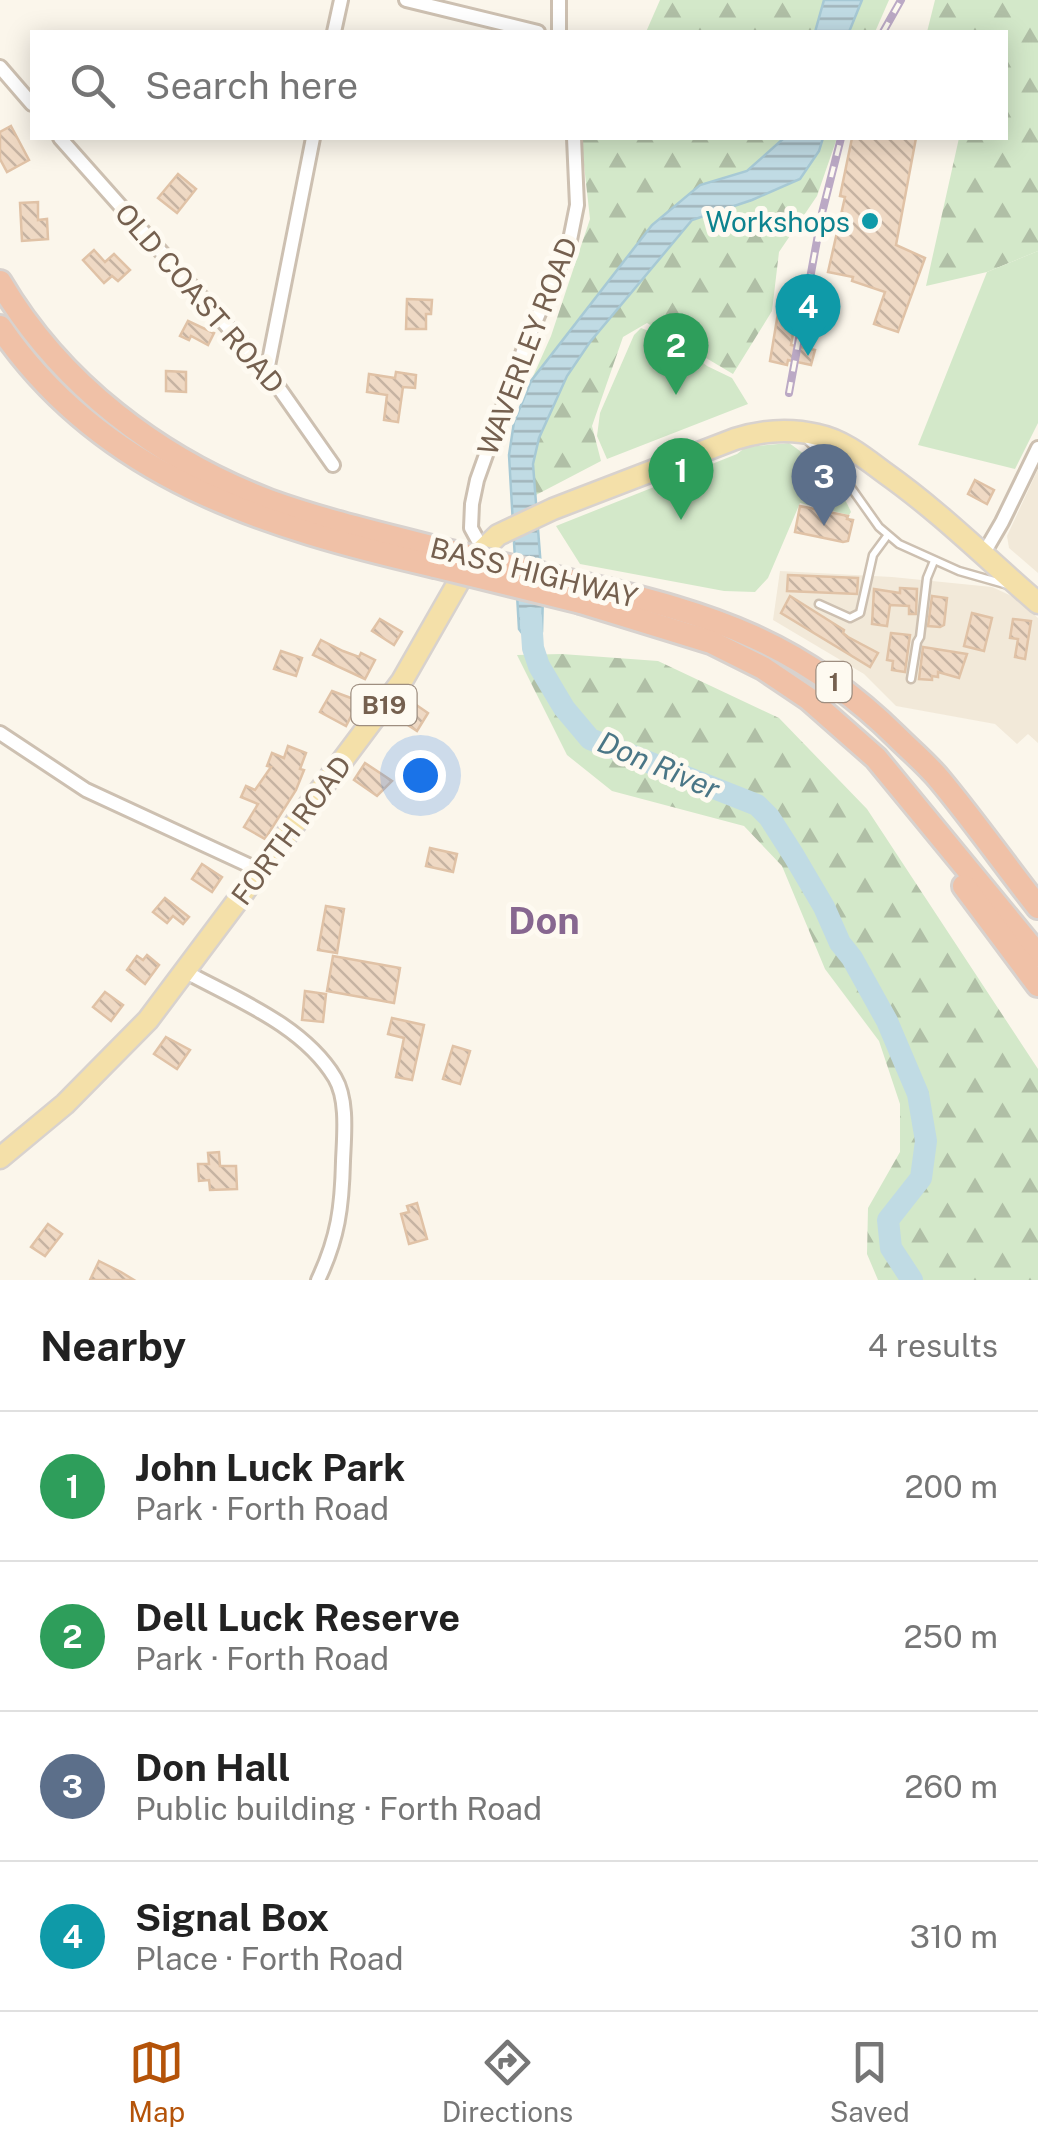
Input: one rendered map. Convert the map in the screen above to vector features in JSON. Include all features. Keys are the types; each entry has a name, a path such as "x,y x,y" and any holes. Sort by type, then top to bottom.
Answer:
{"highway":[{"name":"BASS HIGHWAY","path":"0,282 32,330 80,384 109,410 188,462 268,500 437,558"},
{"name":"BASS HIGHWAY","path":"0,327 41,378 75,411 146,463 215,500 282,527 583,593 696,636 763,668 846,728 890,775 1038,955"},
{"name":"BASS HIGHWAY","path":"583,593 648,599 730,625 802,661 840,687 938,777 1038,906"},
{"path":"890,775 985,917 1038,984"}],"main road":[{"name":"FORTH ROAD","path":"0,1158 106,1065 186,972 402,681 470,562 491,543 553,509 735,439 762,431 796,431 836,441 863,457 938,513 1030,596"}],"street":[{"path":"334,30 340,0"},
{"path":"406,0 530,30"},
{"path":"559,0 559,30"},
{"path":"0,67 30,102"},
{"name":"OLD COAST ROAD","path":"62,140 267,371 333,465"},
{"path":"267,371 313,140"},
{"name":"WAVERLEY ROAD","path":"491,543 471,528 472,504 488,444 570,240 576,204 574,140"},
{"path":"984,552 1038,448"},
{"path":"0,733 86,790 261,871"},
{"path":"186,972 267,1016 306,1045 336,1080 344,1124 341,1216 330,1256 318,1280"}],"lane":[{"path":"796,431 840,472 887,536 911,552 1030,596"},
{"path":"818,604 850,618 860,613 873,555 887,536"},
{"path":"911,680 934,560"}],"shaded area":[{"path":"1038,469 1038,573 1009,548 1007,536"},
{"path":"780,571 992,587 1016,598 1038,618 1038,743 1028,734 1017,744 995,724 896,706 864,674 773,620"}],"green space":[{"path":"660,0 824,0 816,30 647,30"},
{"path":"862,0 889,0 876,30 850,30"},
{"path":"935,0 1038,0 1038,251 987,272 926,286 959,140 1008,140 1008,30 928,30"},
{"path":"581,140 782,140 747,171 700,185 531,381 551,336 590,219"},
{"path":"822,140 836,140 817,196 779,252 772,311 733,374 647,323 623,337 592,426 601,461 534,496 533,464 539,438 567,376 590,342 692,220 752,200 819,151"},
{"path":"1038,251 1038,423 1015,469 918,445 987,272"},
{"path":"641,328 677,342 707,366 732,378 748,404 607,459 597,436 600,413 634,335"},
{"path":"789,443 825,473 851,512 849,515 800,503 768,578 755,592 724,591 580,564 556,526 737,454 746,447"},
{"path":"517,655 658,661 779,718 867,809 1038,1069 1038,1280 878,1280 867,1254 868,1208 900,1152 900,1104 879,1041 825,969 782,866 744,826 612,791 567,755"}],"water":[{"path":"824,0 862,0 850,30 816,30"},
{"path":"782,140 822,140 800,179 692,220 590,342 567,376 539,438 533,464 543,594 542,632 533,648 519,629 509,455 514,422 531,381 652,225 700,185 747,171"}],"building":[{"path":"11,126 29,160 7,172 0,159 0,132"},
{"name":"Workshops","path":"852,140 916,140 896,245 925,258 898,332 874,324 885,292 852,281 853,277 828,272 845,197 840,196"},
{"path":"178,174 196,189 177,213 158,198"},
{"path":"38,202 38,220 47,219 48,239 22,241 20,203"},
{"path":"94,250 105,262 114,254 130,270 118,281 112,276 104,283 83,260"},
{"path":"407,299 432,300 431,314 426,314 426,329 406,329"},
{"path":"779,307 797,310 791,345 815,350 811,365 770,361"},
{"path":"188,321 214,333 208,345 191,336 189,340 180,336"},
{"path":"166,371 186,372 186,392 166,391"},
{"path":"396,372 416,375 415,388 403,387 398,422 384,420 387,395 367,392 369,374 395,378"},
{"path":"975,480 994,490 987,504 968,494"},
{"path":"800,506 848,516 853,520 848,541 795,532"},
{"path":"788,575 858,578 857,594 787,591"},
{"path":"900,588 917,589 916,614 909,614 909,606 890,605 887,626 872,624 874,589 900,593"},
{"path":"790,596 878,653 870,667 781,613"},
{"path":"932,596 947,598 944,625 940,627 928,626"},
{"path":"972,613 992,618 984,651 964,646"},
{"path":"380,619 402,632 394,645 372,631"},
{"path":"1013,619 1031,621 1025,659 1015,657 1018,639 1010,638"},
{"path":"891,633 910,635 905,672 892,670 893,661 887,660"},
{"path":"321,640 375,660 365,679 313,655"},
{"path":"923,647 967,654 959,678 938,672 932,680 919,679"},
{"path":"281,651 302,658 296,676 274,669"},
{"path":"332,691 359,701 346,726 320,712"},
{"path":"412,702 428,713 417,731 400,720"},
{"path":"288,746 306,753 300,769 304,770 265,839 244,827 258,804 241,797 246,786 255,790 271,767 267,766 272,753 284,758"},
{"path":"365,763 392,781 377,796 354,780"},
{"path":"430,848 457,854 453,872 426,866"},
{"path":"202,864 222,877 212,892 192,879"},
{"path":"165,898 189,917 183,924 173,916 167,923 153,912"},
{"path":"326,906 344,909 337,953 318,950"},
{"path":"147,955 159,965 145,984 127,970 137,956 143,960"},
{"path":"333,956 400,968 394,1003 327,991"},
{"path":"305,991 326,994 323,1022 302,1020"},
{"path":"105,992 123,1005 111,1021 93,1007"},
{"path":"392,1018 424,1025 412,1080 396,1077 404,1038 388,1034"},
{"path":"166,1037 190,1050 177,1069 154,1054"},
{"path":"453,1046 470,1051 460,1084 443,1079"},
{"path":"219,1152 220,1166 236,1166 237,1189 210,1190 209,1180 199,1181 198,1164 209,1164 208,1153"},
{"path":"417,1203 427,1239 409,1244 401,1214 409,1212 407,1206"},
{"path":"48,1224 62,1234 45,1256 31,1247"},
{"path":"99,1261 121,1272 134,1280 90,1280"}],"waterway":[{"name":"Don River","path":"531,618 539,666 564,708 590,739 757,805 769,817 824,907 840,943 887,1021 918,1094 926,1141 921,1178 888,1220 891,1248 912,1280"}],"railway":[{"path":"884,30 901,0"},
{"path":"789,393 822,213 840,140"}],"place":[{"name":"Workshops","path":"870,221"},
{"name":"Signal Box","path":"808,356"},
{"name":"Dell Luck Reserve","path":"676,395"},
{"name":"John Luck Park","path":"681,520"},
{"name":"Don Hall","path":"824,526"}],"district":[{"name":"Don","path":"544,920"}]}
